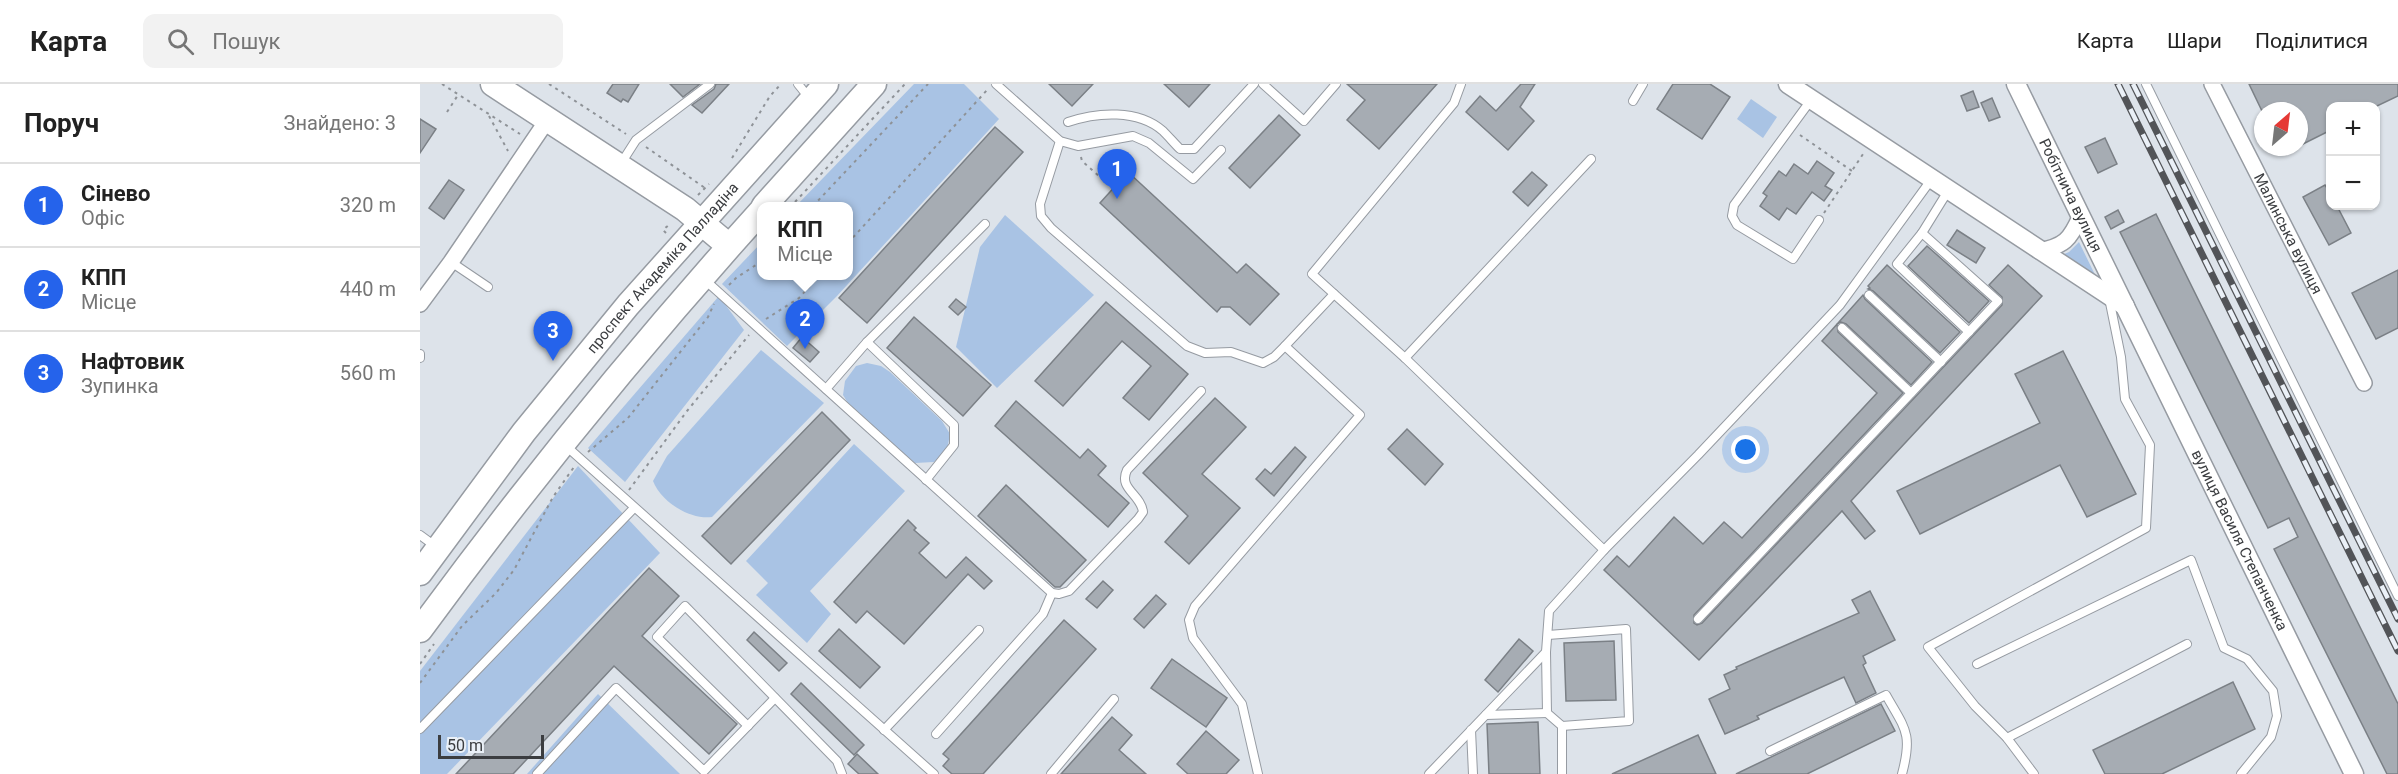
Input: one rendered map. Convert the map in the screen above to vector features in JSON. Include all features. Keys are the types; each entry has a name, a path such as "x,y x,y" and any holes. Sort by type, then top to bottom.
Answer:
{"main road":[{"path":"493,84 703,223 729,246"},
{"path":"768,202 874,84"},
{"name":"проспект Академіка Палладіна","path":"420,573 429,542 524,432 628,305 703,223 812,90"},
{"path":"420,630 563,443 757,215"}],"street":[{"path":"1788,84 2127,307"},
{"name":"Робітнича вулиця","path":"2016,84 2080,217 2127,307"},
{"name":"Малинська вулиця","path":"2212,84 2364,383"},
{"path":"420,304 548,119"},
{"path":"2039,251 2064,243 2072,234 2080,217"},
{"name":"вулиця Василя Степанченка","path":"2127,307 2354,774"}],"lane":[{"path":"619,166 636,140 711,84"},
{"path":"994,84 1060,141 1078,146 1132,136 1149,143 1192,179 1221,150"},
{"path":"1068,122 1115,114 1139,118 1162,130 1180,149 1194,149 1254,84"},
{"path":"1263,84 1304,121 1336,84"},
{"path":"1461,84 1454,103 1312,274 1405,358 1604,550"},
{"path":"1633,101 1643,84"},
{"path":"2146,84 2398,596"},
{"path":"1811,99 1734,205 1732,216 1737,225 1793,259 1819,220"},
{"path":"1060,141 1040,204 1041,216 1051,228 1187,346 1205,353 1231,352 1263,363 1274,357 1334,294"},
{"path":"1405,358 1591,159"},
{"path":"1547,712 1546,652 1549,611 1604,550 1840,305 1931,180"},
{"path":"1948,191 1922,233 1897,264 1969,332"},
{"path":"826,389 867,342 985,224"},
{"path":"1698,620 1998,302 1922,233"},
{"path":"451,262 488,287"},
{"path":"702,277 1052,593 1059,594 1069,591 1138,519 1143,512 1142,505 1125,485 1123,478 1127,470 1201,391"},
{"path":"1869,295 1941,362"},
{"path":"2034,774 2007,738 1975,706 1928,646 2146,528 2150,445 2125,399 2121,357 2109,296"},
{"path":"1842,328 1911,393"},
{"path":"867,342 954,425 954,445 926,480"},
{"path":"1258,774 1242,704 1193,638 1189,620 1195,606 1360,415 1285,346"},
{"path":"563,443 934,774"},
{"path":"420,729 634,508"},
{"path":"1977,664 2191,560 2224,648 2247,659 2273,691 2277,716 2271,737 2241,774"},
{"path":"936,734 1043,614 1052,593"},
{"path":"748,726 657,638 685,606 837,761 842,774"},
{"path":"1548,635 1626,629 1629,721 1562,726"},
{"path":"884,730 978,630"},
{"path":"2007,738 2187,644"},
{"path":"1429,774 1546,652"},
{"path":"537,774 616,688 704,771 775,698"},
{"path":"1770,752 1886,695 1906,731 1909,745 1902,774"},
{"path":"1051,774 1114,699"},
{"path":"1486,715 1547,712 1562,726 1562,774"},
{"path":"1471,730 1473,774"}],"path":[{"path":"442,84 533,142"},
{"path":"731,160 770,96 781,84"},
{"path":"796,202 905,84"},
{"path":"818,202 928,84"},
{"path":"853,239 994,84"},
{"path":"447,112 458,94"},
{"path":"488,114 508,152"},
{"path":"1790,128 1852,171"},
{"path":"1078,146 1082,161 1108,184"},
{"path":"1819,220 1863,154"},
{"path":"705,188 712,182"},
{"path":"723,292 736,278 757,264"},
{"path":"623,498 687,411 757,326 799,298 815,280"},
{"path":"586,454 628,418 708,318 716,301"},
{"path":"420,683 462,626 496,593 514,570 553,497 576,464"}],"shaded area":[{"path":"914,84 964,84 999,119 853,279 853,202 800,202"},
{"path":"1751,99 1777,117 1763,138 1737,119"},
{"path":"1005,215 1094,295 997,388 956,347 980,247"},
{"path":"2079,242 2100,285 2057,257 2069,252"},
{"path":"757,247 757,280 852,280 787,346 722,284"},
{"path":"719,296 744,330 625,482 588,448"},
{"path":"761,350 824,403 712,517 695,516 677,508 663,496 653,481 667,456"},
{"path":"867,363 881,366 890,372 942,421 950,434 947,450 934,462 915,463 851,408 843,395 845,381 856,366"},
{"path":"854,444 905,491 810,591 831,614 807,643 756,595 768,583 746,561"},
{"path":"578,466 660,553 447,774 420,774 420,671"},
{"path":"598,694 680,774 527,774"}],"building":[{"path":"613,84 639,84 628,102 623,99 621,102 607,93"},
{"path":"670,84 700,84 683,97"},
{"path":"716,84 729,84 702,113 692,105 714,89"},
{"path":"1049,84 1093,84 1072,106"},
{"path":"1164,84 1210,84 1189,107"},
{"path":"1347,84 1437,84 1379,149 1347,120 1365,100"},
{"path":"1521,84 1535,84 1520,107 1534,121 1508,150 1466,112 1480,96 1496,111"},
{"path":"1673,84 1710,84 1730,97 1702,139 1657,109"},
{"path":"2249,84 2398,84 2398,96 2380,105 2380,102 2326,102 2326,132 2308,142 2308,102 2258,102"},
{"path":"1973,91 1979,107 1967,111 1961,96"},
{"path":"1992,98 2000,117 1989,121 1981,103"},
{"path":"1279,115 1300,135 1250,188 1229,168"},
{"path":"420,119 436,129 420,153"},
{"path":"995,127 1023,152 867,323 839,298"},
{"path":"2105,138 2117,164 2098,173 2085,147"},
{"path":"1817,161 1834,173 1825,186 1832,190 1824,201 1812,192 1796,214 1787,208 1779,220 1760,206 1767,196 1763,193 1779,171 1786,176 1794,164 1808,174"},
{"path":"1128,172 1237,273 1246,264 1279,294 1250,325 1230,307 1221,307 1217,312 1100,203"},
{"path":"1532,172 1547,185 1528,206 1513,192"},
{"path":"449,180 464,190 444,219 429,208"},
{"path":"2325,185 2326,210 2339,210 2351,233 2329,245 2303,197"},
{"path":"2118,210 2124,222 2111,229 2105,217"},
{"path":"2156,214 2398,704 2398,774 2387,774 2274,549 2298,537 2289,518 2268,528 2120,232"},
{"path":"1957,230 1985,248 1976,263 1947,245"},
{"path":"1927,246 1989,301 1969,323 1908,266"},
{"path":"1887,265 1960,332 1940,353 1873,291 1868,289 1870,288 1868,286"},
{"path":"2008,265 2042,296 1851,501 1875,531 1865,539 1842,511 1699,660 1604,570 1617,556 1629,567 1674,517 1703,544 1724,522 1742,538 1877,393 1822,341 1837,324 1838,332 1903,393 1694,615 1694,623 1697,625 1702,623 2002,305 2002,297 1989,285"},
{"path":"2398,270 2398,328 2376,339 2352,293"},
{"path":"1863,295 1932,362 1911,385 1846,324 1841,322 1837,324"},
{"path":"956,299 966,307 958,315 949,307"},
{"path":"1106,302 1188,374 1149,420 1123,398 1151,366 1122,341 1063,406 1035,381"},
{"path":"914,317 991,385 963,416 887,348"},
{"path":"802,337 819,352 810,362 793,348"},
{"path":"2063,351 2136,494 2087,517 2060,465 1920,534 1897,491 2040,423 2015,374"},
{"path":"1215,398 1246,427 1202,474 1240,508 1189,564 1165,542 1188,516 1143,473"},
{"path":"1016,401 1080,458 1088,449 1106,466 1098,475 1129,503 1108,527 995,426"},
{"path":"822,412 850,440 731,564 702,536"},
{"path":"1407,429 1443,464 1425,485 1388,449"},
{"path":"1295,447 1306,457 1274,496 1256,479 1265,469 1271,474"},
{"path":"1006,485 1086,560 1060,587 1055,587 978,516"},
{"path":"908,520 916,528 914,530 929,543 919,553 946,578 966,557 992,581 984,589 968,574 904,644 867,611 856,623 834,602"},
{"path":"649,568 679,596 642,636 737,724 709,754 614,666 513,774 456,774"},
{"path":"1103,581 1113,590 1097,608 1086,599"},
{"path":"1870,591 1895,640 1863,656 1866,663 1863,665 1876,693 1856,703 1844,677 1757,716 1759,719 1725,734 1709,699 1730,689 1724,675 1737,669 1736,667 1859,613 1852,600"},
{"path":"1156,595 1166,604 1144,628 1134,619"},
{"path":"1064,620 1096,649 983,774 952,774 943,766 949,759 943,754"},
{"path":"839,629 880,667 860,688 819,651"},
{"path":"754,632 787,663 779,671 747,640"},
{"path":"1519,639 1533,651 1498,692 1485,680"},
{"path":"1614,641 1616,700 1566,701 1564,643"},
{"path":"1172,659 1227,698 1206,727 1151,688"},
{"path":"2233,682 2255,729 2162,774 2105,774 2093,750"},
{"path":"801,683 864,745 854,755 791,694"},
{"path":"1881,704 1895,731 1807,774 1736,774"},
{"path":"1112,717 1132,735 1119,750 1146,774 1061,774"},
{"path":"1538,722 1540,774 1489,774 1487,724"},
{"path":"1206,731 1239,760 1226,774 1188,774 1177,764"},
{"path":"1698,735 1716,774 1612,774"},
{"path":"857,754 878,774 859,774 848,764"}],"railway":[{"path":"2118,84 2398,651"},
{"path":"2133,84 2398,619"}],"place":[{"name":"Сінево","path":"1117,199"},
{"name":"КПП","path":"805,349"},
{"name":"Нафтовик","path":"553,361"}]}
